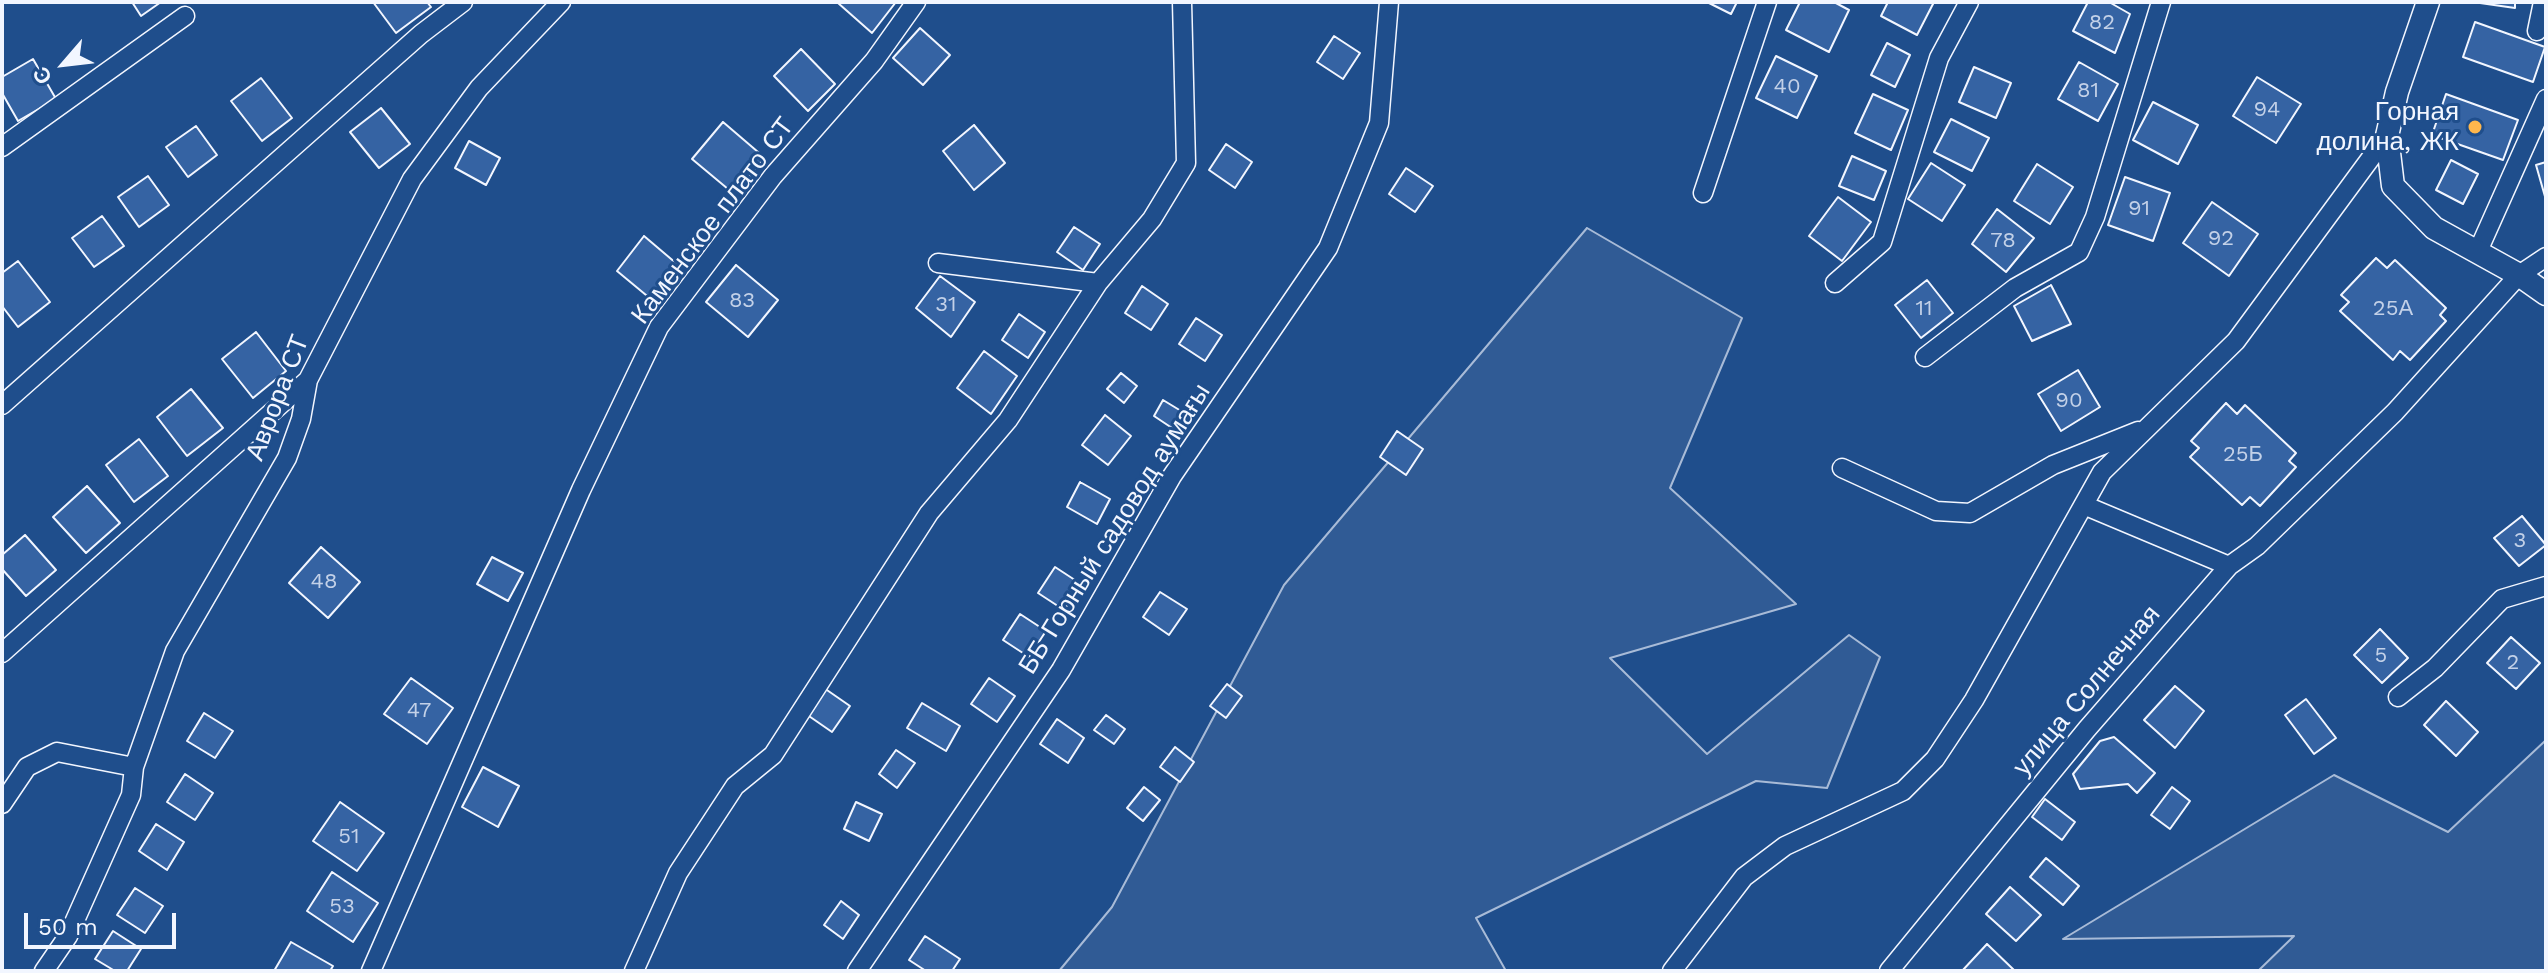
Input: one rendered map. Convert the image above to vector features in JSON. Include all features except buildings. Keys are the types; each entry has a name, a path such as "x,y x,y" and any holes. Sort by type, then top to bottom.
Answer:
{"street":[{"path":"2,405 409,44 463,2"},
{"name":"Аврора СТ","path":"44,971 68,936 131,795 134,767 175,651 287,458 301,419 308,380 412,179 479,88 561,2"},
{"name":"Каменское плато СТ","path":"371,971 581,490 659,327 773,176 874,61 916,2"},
{"path":"634,971 678,873 735,786 773,755 929,513 1008,420 1098,283 1152,219 1186,163 1182,2"},
{"name":"ББ Горный садовод аумағы","path":"857,971 1061,670 1172,476 1328,248 1379,123 1389,2"},
{"path":"1703,193 1767,2"},
{"path":"1835,283 1882,242 1939,58 1969,2"},
{"path":"1925,357 2015,288 2079,252 2095,217 2161,2"},
{"path":"2428,2 2397,92 2387,136 2393,186 2434,228 2519,275 2546,294"},
{"path":"2537,31 2543,2"},
{"path":"2,147 185,16"},
{"path":"2478,251 2546,99"},
{"path":"1672,971 1744,877 1785,846 1903,791 1935,759 1974,700 2086,506 2102,472 2236,341 2387,136"},
{"name":"улица Солнечная","path":"1889,971 2087,729 2229,566 2257,546 2395,412 2519,275 2546,257"},
{"path":"938,263 1098,283"},
{"path":"2,653 308,380"},
{"path":"1842,468 1936,511 1970,513 2053,465 2148,427"},
{"path":"2086,506 2229,566"},
{"path":"2398,697 2435,668 2502,599 2546,586"},
{"path":"2,804 27,767 57,752 134,767"}],"shaded area":[{"path":"1587,228 1742,318 1670,488 1796,604 1610,658 1707,754 1849,635 1880,657 1827,788 1756,781 1476,918 1506,971 1059,971 1112,907 1284,585"},
{"path":"2546,740 2546,971 2258,971 2294,936 2063,939 2334,775 2448,832"}],"place":[{"name":"Горная долина, ЖК","path":"2475,127"}]}
